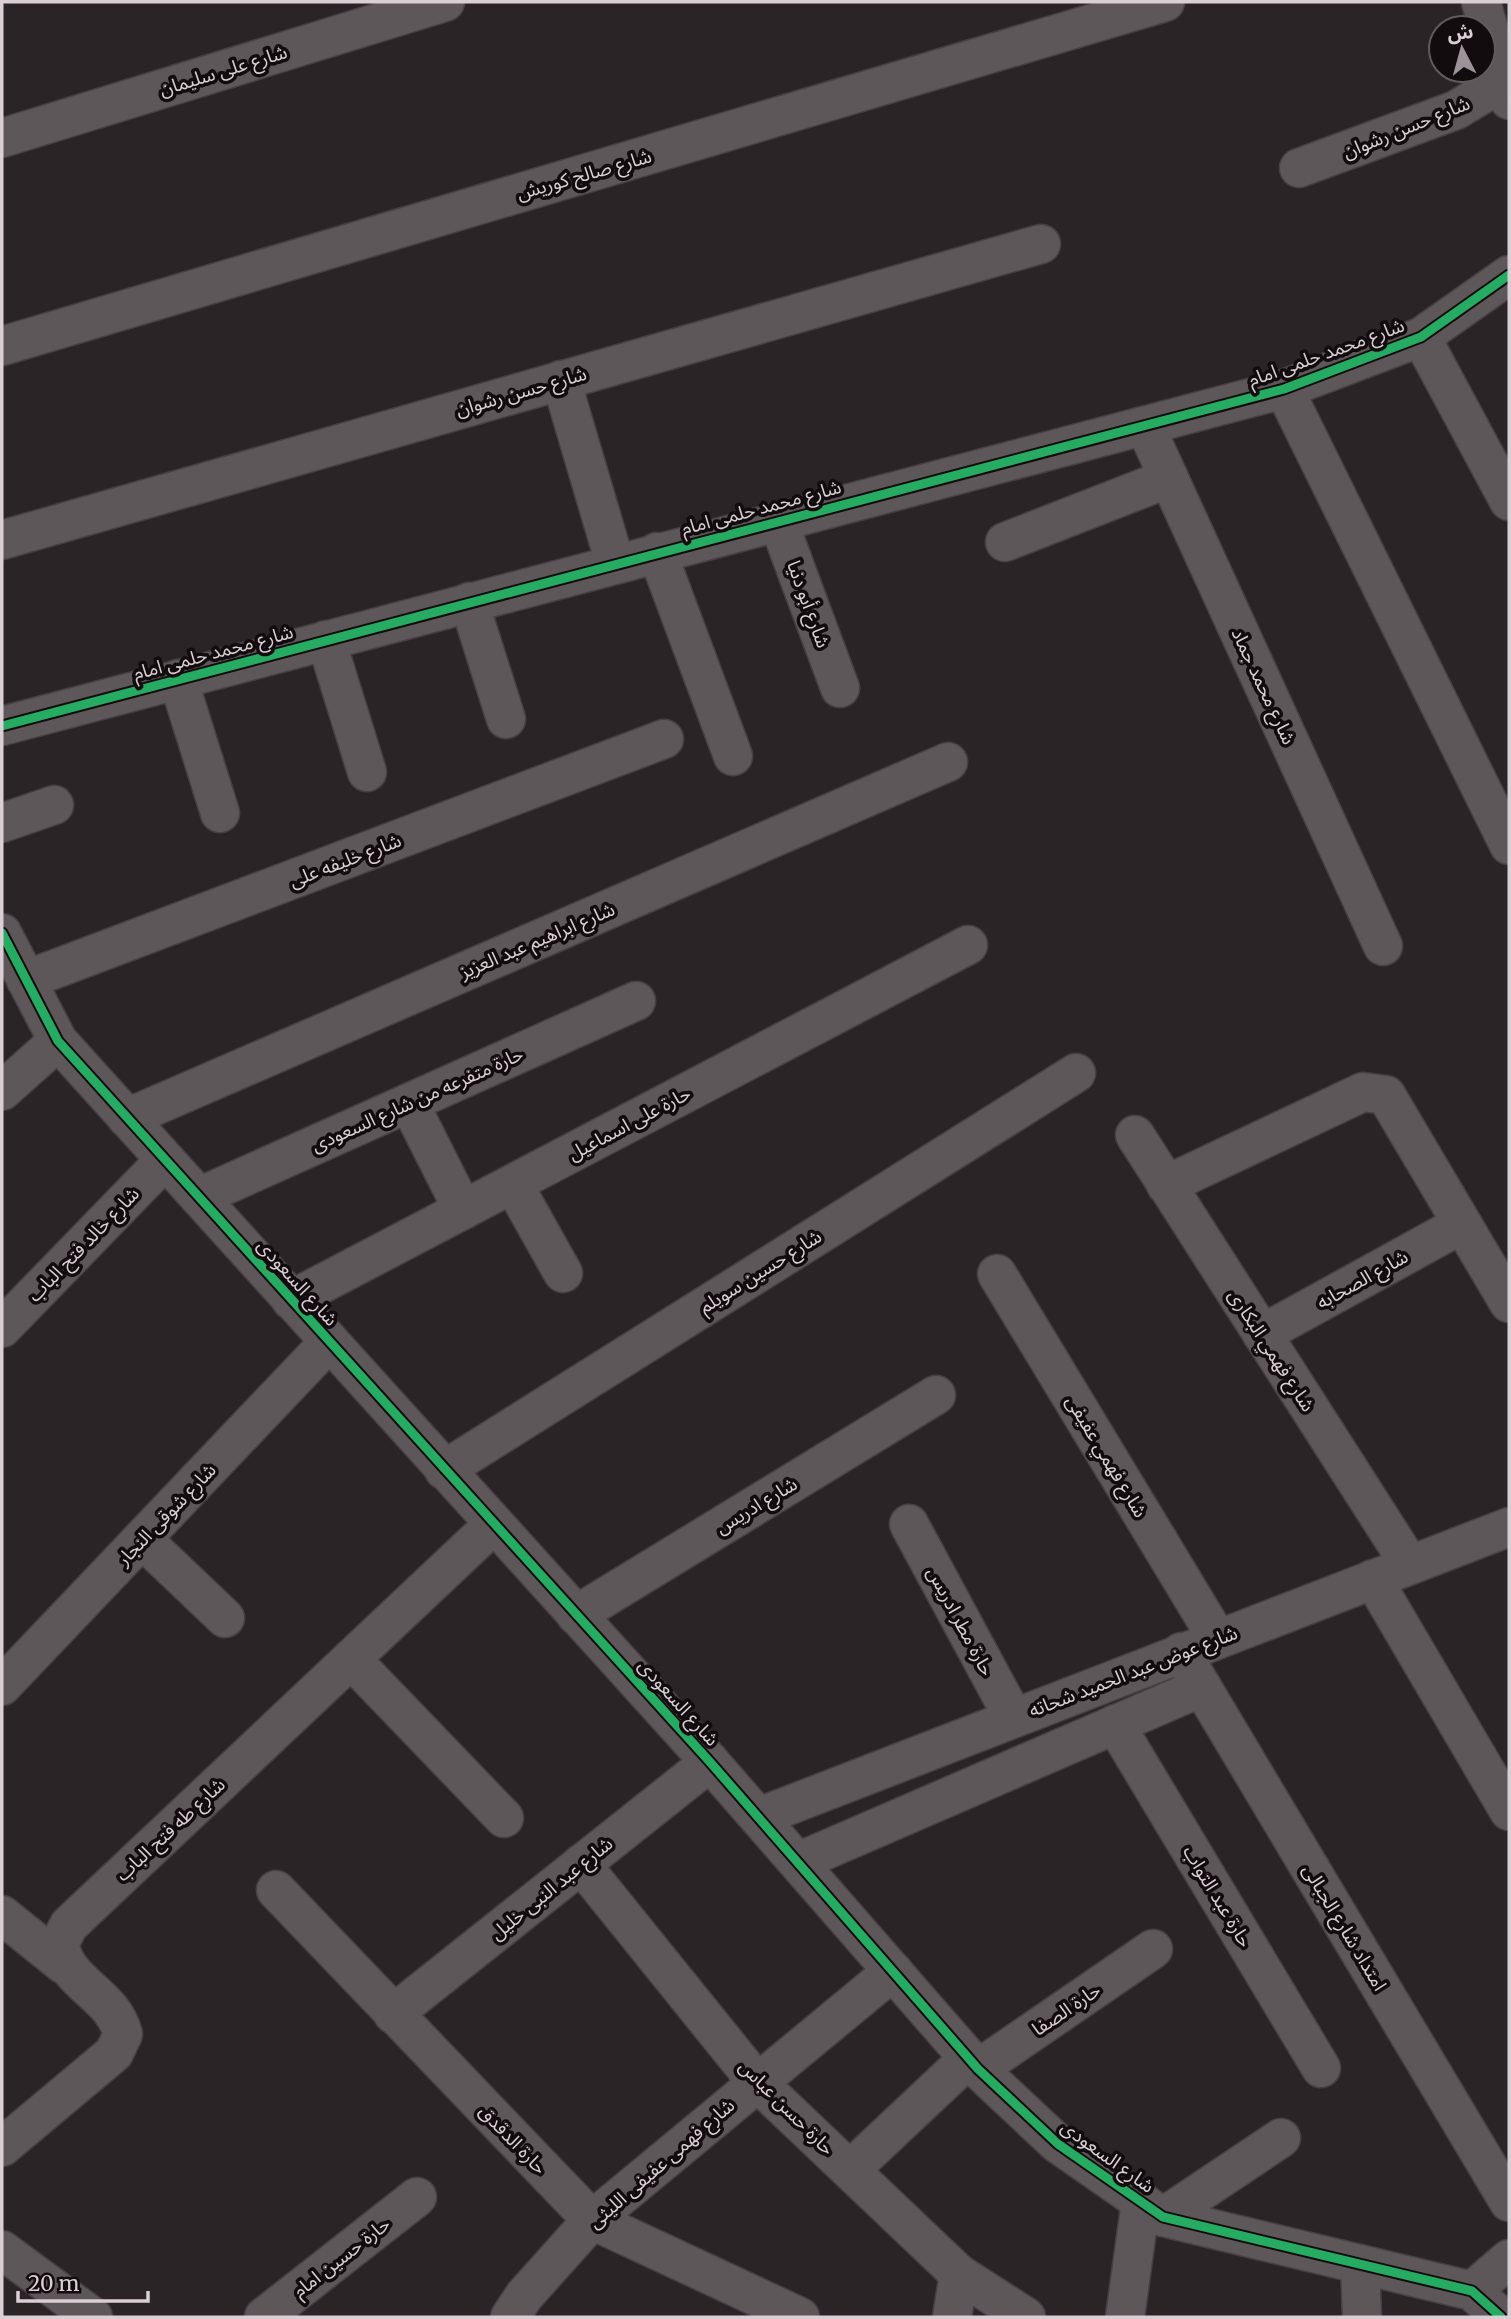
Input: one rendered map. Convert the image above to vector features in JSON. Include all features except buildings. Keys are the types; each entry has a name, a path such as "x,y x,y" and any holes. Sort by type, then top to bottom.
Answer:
{"street":[{"name":"شارع على سليمان","path":"2,138 445,2"},
{"name":"شارع صالح كوريش","path":"2,346 1166,2"},
{"path":"1481,2 1507,86"},
{"name":"شارع حسن رشوان","path":"1299,168 1456,110 1507,86"},
{"name":"شارع حسن رشوان","path":"2,540 1041,244"},
{"name":"شارع محمد حلمى امام","path":"2,726 1284,389 1421,337 1509,275"},
{"path":"1421,337 1509,501"},
{"path":"561,380 615,563"},
{"path":"1284,389 1509,845"},
{"name":"شارع محمد جماد","path":"1145,426 1383,946"},
{"path":"1005,542 1169,478"},
{"name":"شارع أبو دنيا","path":"778,521 840,688"},
{"path":"657,552 733,757"},
{"path":"469,602 506,719"},
{"path":"326,639 367,772"},
{"path":"178,679 220,813"},
{"name":"شارع خليفه على","path":"26,980 664,739"},
{"name":"شارع ابراهيم عبد العزيز","path":"127,1118 948,762"},
{"path":"2,823 54,805"},
{"name":"شارع السعودى","path":"2,933 58,1041 492,1525 710,1762 974,2063 1058,2144 1152,2209 1472,2291"},
{"name":"حارة على اسماعيل","path":"291,1300 968,945"},
{"name":"حارة متفرعه من شارع السعودى","path":"199,1197 636,1001"},
{"path":"2,1091 58,1041"},
{"name":"شارع حسين سويلم","path":"444,1470 1076,1073"},
{"path":"1167,1185 1363,1092 1386,1095 1509,1303"},
{"path":"409,1103 463,1210"},
{"name":"شارع فهمي البكارى","path":"1135,1135 1410,1565"},
{"name":"شارع خالد فتح الباب","path":"2,1328 165,1160"},
{"path":"513,1184 563,1273"},
{"name":"شارع الصحابه","path":"1262,1334 1462,1224"},
{"name":"شارع فهمي عفيفى","path":"997,1274 1217,1638"},
{"name":"شارع شوقى النجار","path":"2,1686 329,1342"},
{"name":"شارع ادريس","path":"576,1615 936,1395"},
{"name":"حارة مطر ادريس","path":"909,1524 1000,1723 1009,1770"},
{"name":"شارع طه فتح الباب","path":"63,1964 59,1944 69,1926 492,1525"},
{"name":"شارع عوض عبد الحميد شحاته","path":"759,1817 1509,1527"},
{"path":"142,1539 225,1618"},
{"path":"1373,1579 1509,1811"},
{"name":"امتداد شارع الجبالى","path":"1181,1652 1509,2202"},
{"path":"351,1659 504,1818"},
{"path":"798,1862 1202,1687"},
{"name":"حارة عبد التواب","path":"1115,1724 1321,2068"},
{"name":"شارع عبد النبى خليل","path":"393,2014 710,1762"},
{"name":"حارة حسن عباس","path":"581,1864 756,2081 959,2274 1026,2317"},
{"name":"حارة الدقدق","path":"276,1890 592,2220 800,2317"},
{"path":"2,1914 63,1964 118,2015 123,2034 114,2053 2,2147"},
{"name":"حارة الصفا","path":"850,2170 974,2063 1153,1949"},
{"name":"شارع فهمى عفيفى الليثى","path":"510,2317 524,2296 592,2220 756,2081 893,1971"},
{"path":"1125,2317 1152,2209 1281,2138"},
{"name":"حارة حسين امام","path":"264,2317 417,2197"},
{"path":"2,2250 17,2280 93,2317"},
{"path":"1501,2317 1472,2291 1509,2259"},
{"path":"1360,2264 1362,2317"},
{"path":"952,2317 959,2274"}],"cycle path":[{"path":"2,726 1284,389 1421,337 1509,275"},
{"path":"2,933 58,1041 710,1762 978,2069 1058,2144 1163,2217 1472,2291 1501,2317"}]}
